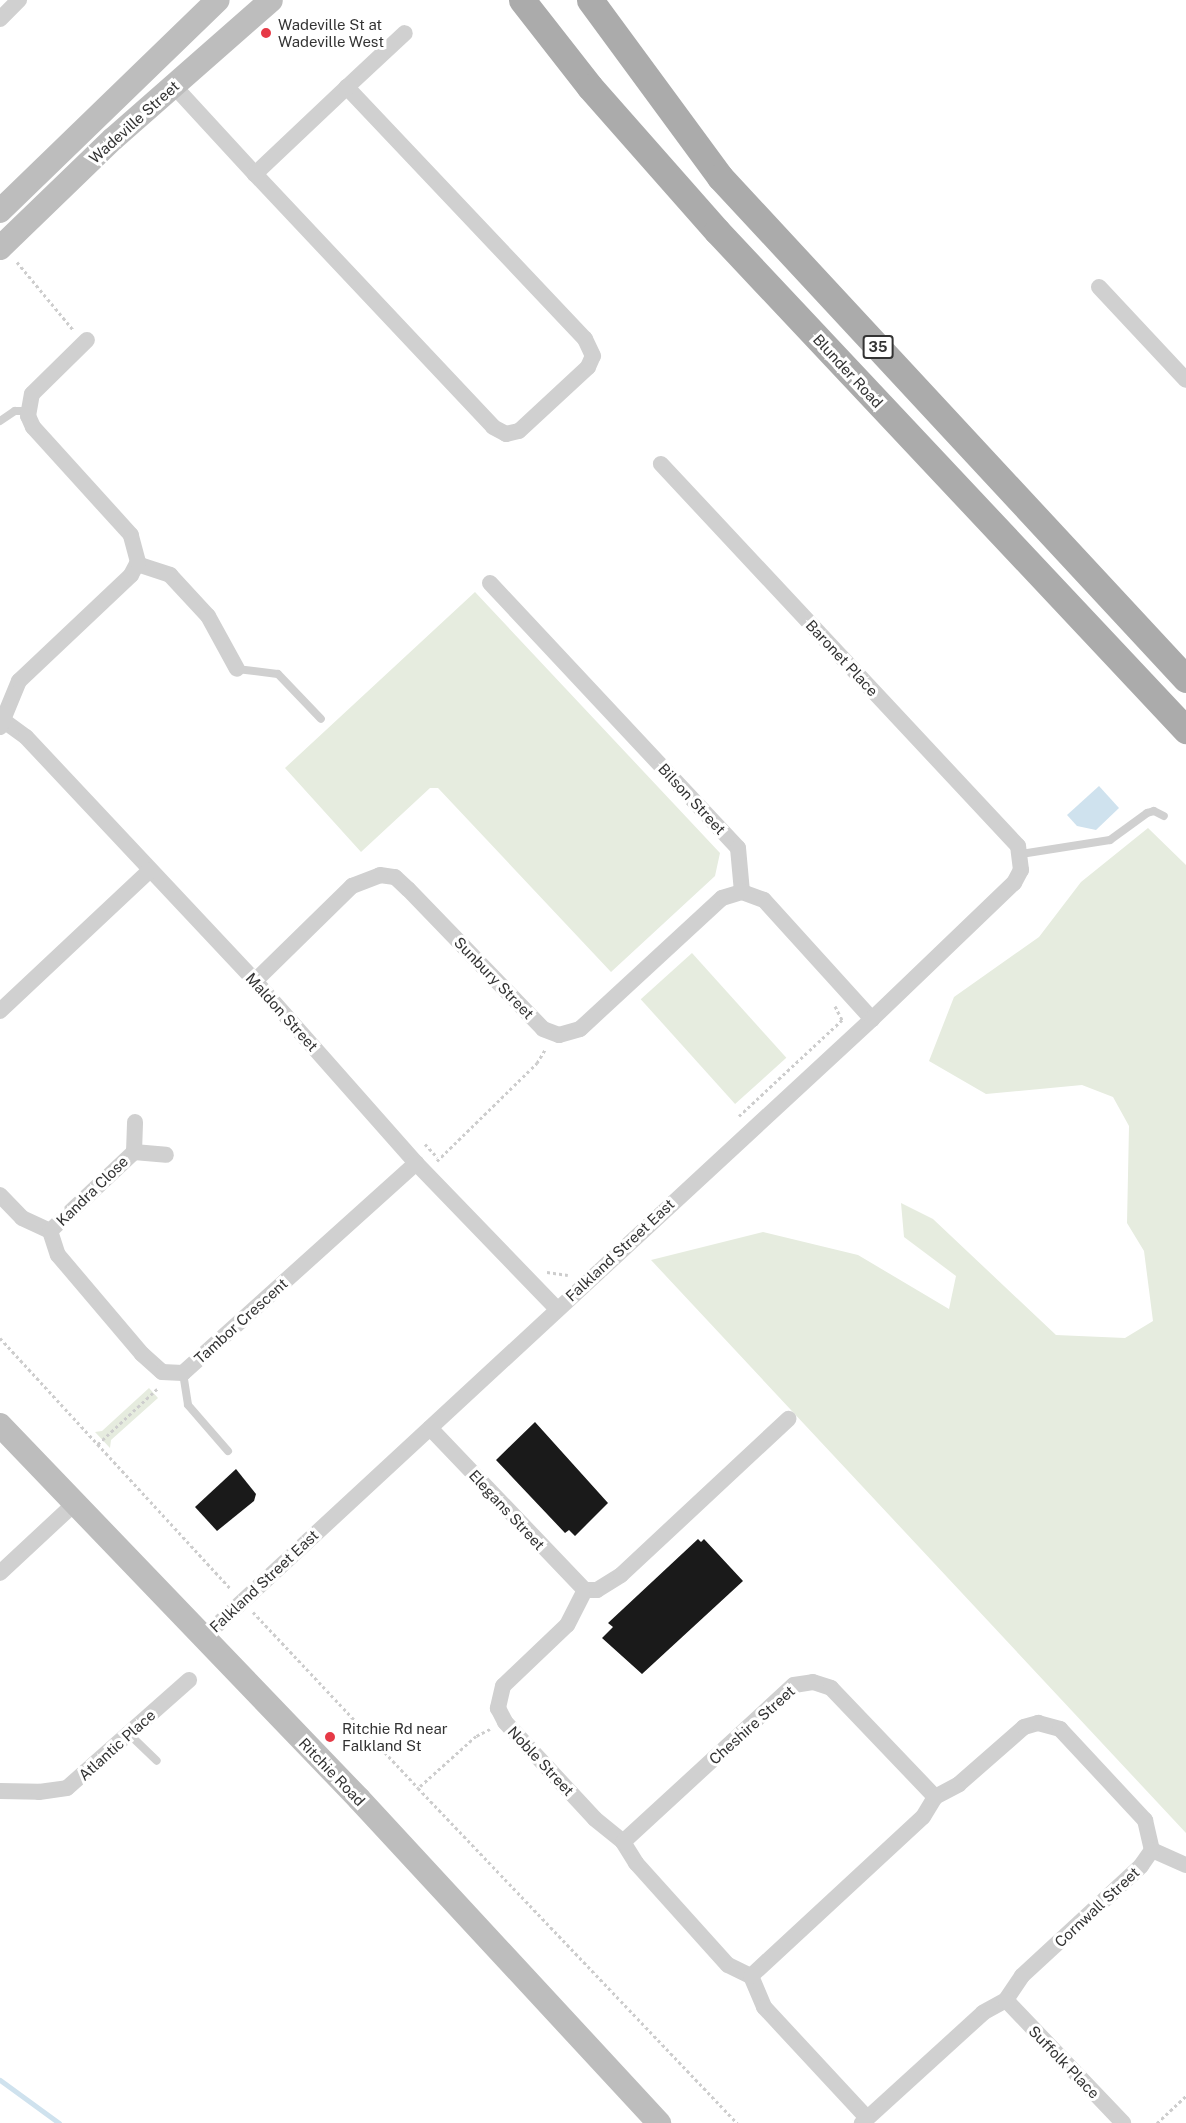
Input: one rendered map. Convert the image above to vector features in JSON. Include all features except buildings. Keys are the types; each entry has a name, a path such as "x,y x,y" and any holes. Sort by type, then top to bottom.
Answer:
{"main road":[{"name":"Blunder Road","path":"522,0 584,79 717,231 1186,730"},
{"name":"35","path":"590,0 720,177 1186,679"}],"street":[{"path":"0,19 19,0"},
{"name":"Wadeville Street","path":"0,211 218,0"},
{"name":"Wadeville Street","path":"4,257 174,86 271,0"},
{"path":"255,174 405,33"},
{"path":"174,86 493,427 506,434 519,431 588,367 593,356 585,339 347,87"},
{"path":"1099,287 1186,380"},
{"path":"2,724 19,681 131,575 137,564 138,554 131,535 33,427 28,411 38,387 86,341"},
{"name":"Baronet Place","path":"661,464 1021,854"},
{"path":"137,564 170,575 208,616 237,669"},
{"name":"Bilson Street","path":"490,583 738,848 742,892"},
{"name":"Maldon Street","path":"2,724 26,737 255,981 416,1163 556,1308"},
{"name":"Falkland Street East","path":"204,1637 556,1308 872,1019 1014,883 1021,870 1021,854"},
{"path":"0,1011 150,870"},
{"name":"Sunbury Street","path":"255,981 352,886 380,874 395,877 543,1029 559,1035 580,1029 722,898 742,892"},
{"path":"742,892 764,900 872,1019"},
{"name":"Kandra Close","path":"50,1232 134,1152 135,1122"},
{"name":"Kandra Close","path":"134,1152 166,1155"},
{"name":"Tambor Crescent","path":"50,1232 58,1254 142,1354 162,1372 183,1373 416,1163"},
{"path":"0,1195 22,1218 50,1232"},
{"path":"585,1590 597,1590 621,1575 788,1419"},
{"name":"Ritchie Road","path":"0,1425 73,1505 204,1637 659,2123"},
{"name":"Elegans Street","path":"430,1428 585,1590"},
{"path":"0,1573 73,1505"},
{"name":"Noble Street","path":"585,1590 567,1624 503,1686 498,1708 505,1722 595,1820 623,1842 636,1863 728,1965 751,1976"},
{"name":"Atlantic Place","path":"0,1791 39,1792 67,1788 189,1680"},
{"name":"Cheshire Street","path":"623,1842 794,1685 813,1682 831,1688 935,1797"},
{"path":"865,2120 764,2007 751,1976 923,1817 935,1797 959,1784 1024,1727 1038,1723 1060,1729 1145,1820 1152,1850 1186,1865"},
{"name":"Cornwall Street","path":"865,2120 983,2013 1006,2000 1022,1976 1141,1866 1152,1850"},
{"name":"Suffolk Place","path":"1006,2000 1123,2123"}],"lane":[{"path":"0,421 15,411 28,411"},
{"path":"237,669 278,674 321,718"},
{"path":"1021,854 1110,840 1147,813 1154,811 1164,816"},
{"path":"183,1373 188,1405 228,1451"},
{"path":"130,1734 157,1761"}],"path":[{"path":"4,257 15,260 86,341"},
{"path":"834,1002 842,1020"},
{"path":"434,1164 537,1063 542,1050 555,1048"},
{"path":"423,1142 447,1168"},
{"path":"541,1269 568,1275"},
{"path":"0,1338 230,1589"},
{"path":"250,1609 737,2123"},
{"path":"418,1788 476,1736 505,1722"},
{"path":"1157,2123 1186,2096"}],"shaded area":[{"path":"475,592 720,853 715,876 611,972 438,788 430,788 361,852 285,768"},
{"path":"1148,828 1186,865 1186,1833 651,1260 763,1232 858,1255 949,1309 956,1276 904,1237 901,1203 933,1219 1056,1335 1125,1338 1153,1321 1144,1251 1127,1223 1129,1126 1113,1097 1082,1085 986,1094 929,1061 954,997 1039,937 1081,882"},
{"path":"692,953 786,1058 735,1104 641,999"},
{"path":"149,1388 158,1398 111,1440 110,1448 95,1432 102,1431"}],"water":[{"path":"1099,786 1119,808 1096,830 1077,826 1067,815"}],"waterway":[{"path":"0,2080 59,2123"}],"place":[{"name":"Wadeville St at Wadeville West","path":"266,33"},
{"name":"Ritchie Rd near Falkland St","path":"330,1737"}]}
